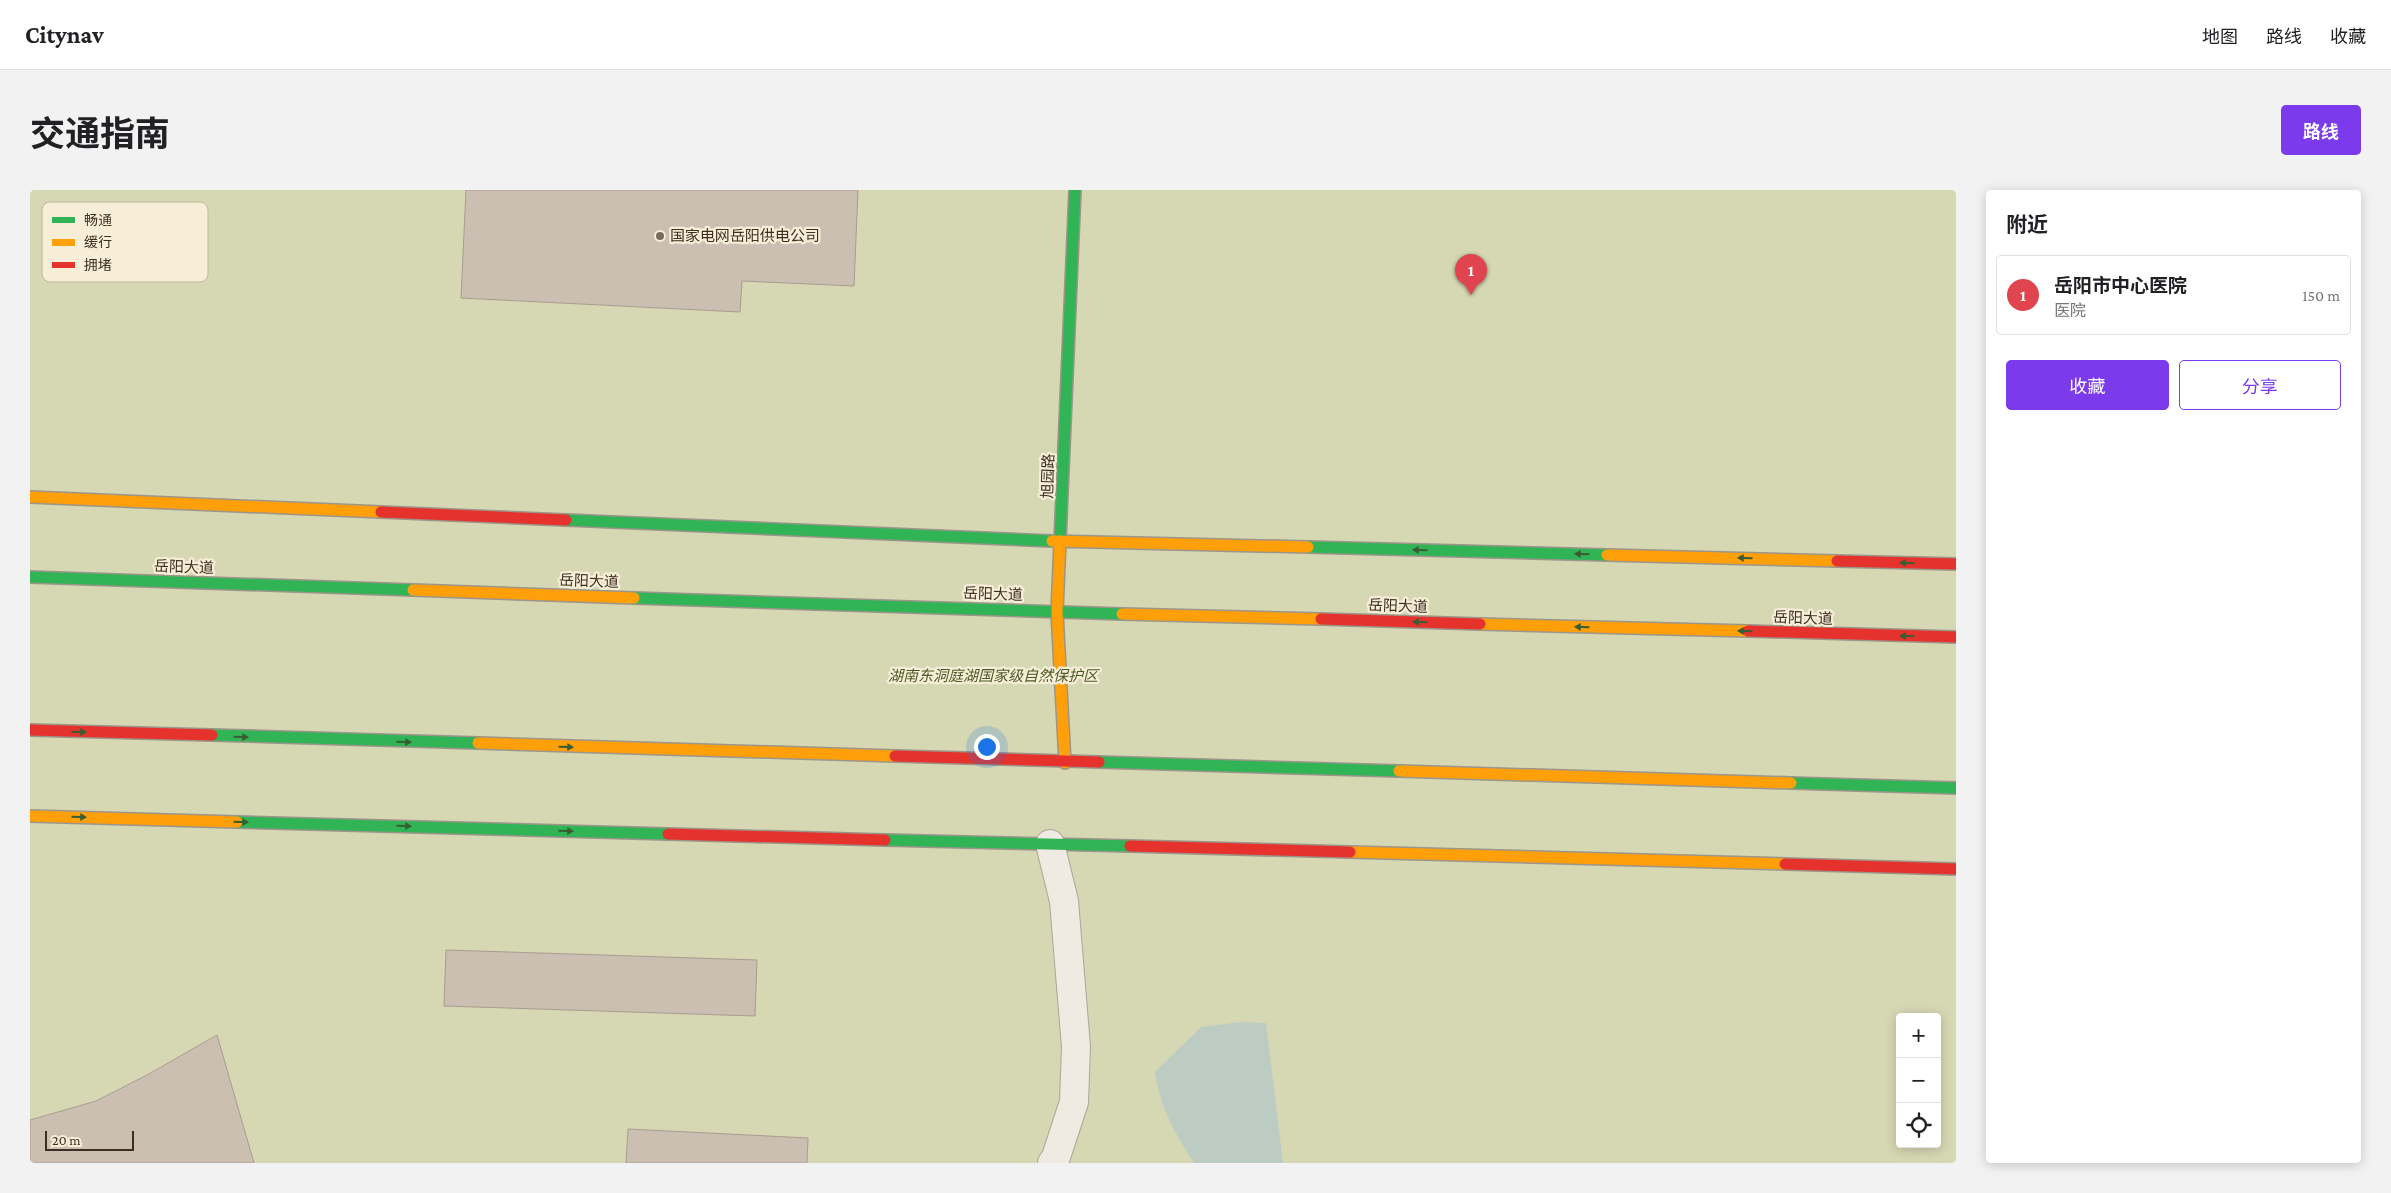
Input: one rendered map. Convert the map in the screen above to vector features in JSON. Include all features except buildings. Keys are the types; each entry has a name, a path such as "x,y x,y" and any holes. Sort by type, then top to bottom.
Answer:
{"main road":[{"name":"旭园路","path":"1065,763 1057,612 1075,190"},
{"path":"30,497 1060,541 1956,564"},
{"name":"岳阳大道","path":"30,577 1057,612 1956,637"},
{"path":"30,730 1065,763 1956,788"},
{"path":"30,816 1956,869"}],"street":[{"path":"1050,844 1064,901 1076,1047 1074,1102 1056,1157 1052,1163"}],"green space":[{"name":"湖南东洞庭湖国家级自然保护区","path":"30,190 1956,190 1956,1163 30,1163"}],"shaded area":[{"path":"1241,1022 1266,1023 1283,1163 1194,1163 1169,1120 1157,1085 1155,1072 1201,1027"}],"traffic: fast":[{"path":"1060,541 1075,190"},
{"path":"566,520 1052,541"},
{"path":"1308,547 1607,555"},
{"path":"30,577 413,590"},
{"path":"634,598 1122,614"},
{"path":"212,735 478,743"},
{"path":"1099,762 1399,771"},
{"path":"1791,783 1956,788"},
{"path":"237,822 668,834"},
{"path":"885,840 1130,846"}],"traffic: slow":[{"path":"30,497 381,512"},
{"path":"1052,541 1308,547"},
{"path":"1060,541 1057,612 1065,763"},
{"path":"1607,555 1837,561"},
{"path":"413,590 634,598"},
{"path":"1122,614 1321,619"},
{"path":"1480,624 1748,631"},
{"path":"478,743 895,756"},
{"path":"1399,771 1791,783"},
{"path":"30,816 237,822"},
{"path":"1350,852 1785,864"}],"traffic: jam":[{"path":"381,512 566,520"},
{"path":"1837,561 1956,564"},
{"path":"1321,619 1480,624"},
{"path":"1748,631 1956,637"},
{"path":"30,730 212,735"},
{"path":"895,756 1099,762"},
{"path":"668,834 885,840"},
{"path":"1130,846 1350,852"},
{"path":"1785,864 1956,869"}],"place":[{"name":"国家电网岳阳供电公司","path":"660,236"},
{"name":"岳阳市中心医院","path":"1471,295"}]}
